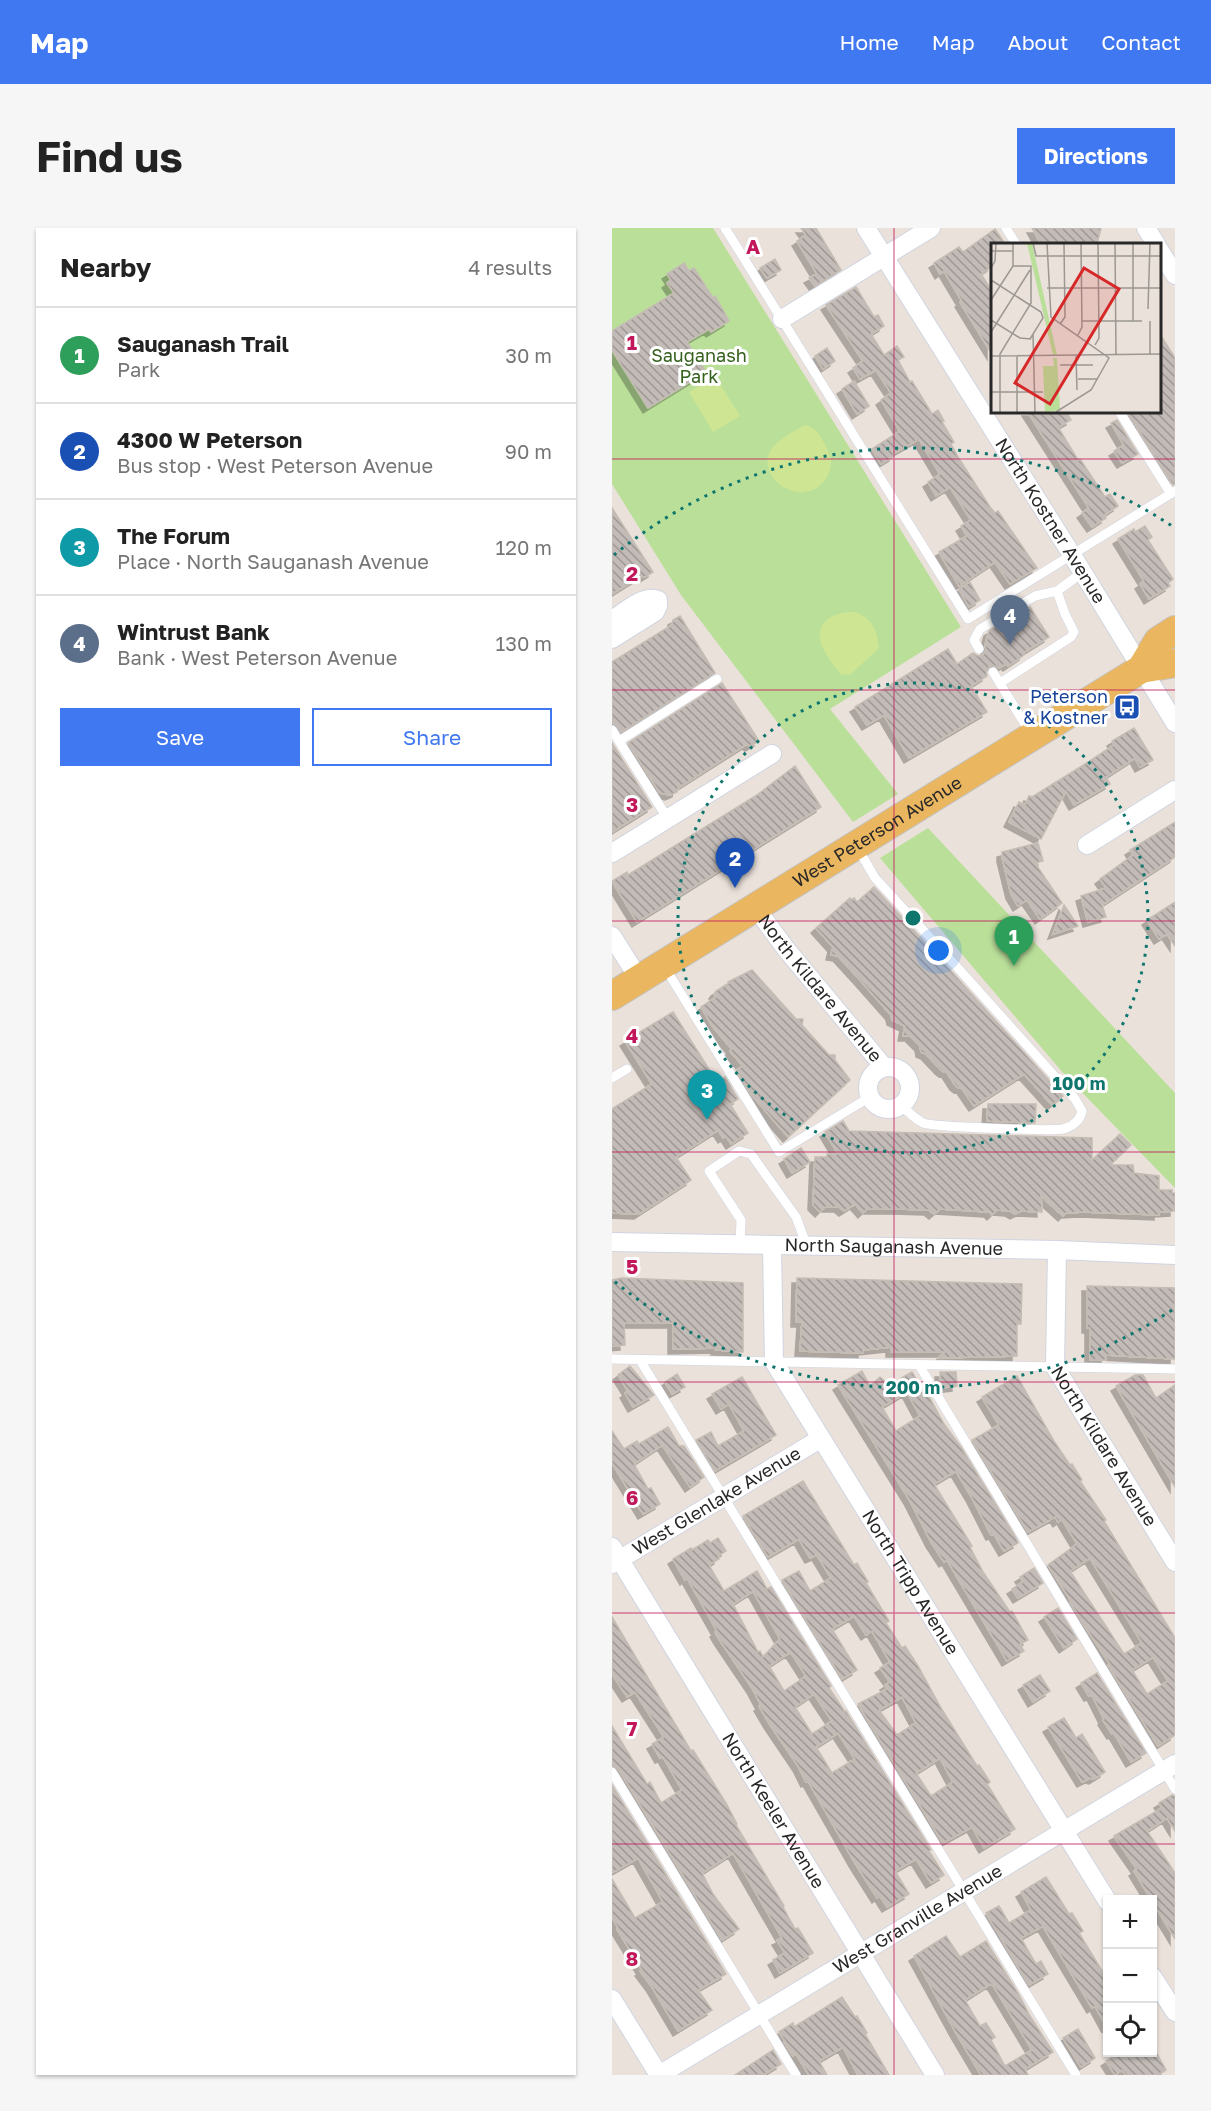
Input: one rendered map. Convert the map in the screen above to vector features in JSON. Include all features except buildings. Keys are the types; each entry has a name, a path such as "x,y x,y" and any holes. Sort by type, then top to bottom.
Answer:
{"main road":[{"name":"West Peterson Avenue","path":"1141,669 1158,641 1175,630"},
{"name":"West Peterson Avenue","path":"612,996 1141,669 1175,663"}],"street":[{"name":"North Kostner Avenue","path":"866,228 1083,572 1175,723"},
{"path":"782,319 931,228"},
{"path":"1146,228 1155,243"},
{"path":"1160,251 1175,275"},
{"path":"612,620 644,599 658,600 655,612 612,639"},
{"path":"612,853 772,754"},
{"path":"1087,844 1175,790"},
{"name":"North Kildare Avenue","path":"755,907 786,949 884,1067"},
{"path":"612,936 639,979"},
{"name":"North Kildare Avenue","path":"870,1097 868,1091 873,1073 884,1067 899,1069 909,1079 909,1094 901,1106"},
{"path":"870,1097 880,1107 886,1109 901,1106"},
{"name":"North Sauganash Avenue","path":"612,1242 1057,1250 1175,1255"},
{"name":"North Tripp Avenue","path":"772,1245 774,1362 1103,1895"},
{"name":"North Kildare Avenue","path":"1057,1250 1055,1367 1175,1562"},
{"name":"West Glenlake Avenue","path":"615,1557 724,1497 820,1439"},
{"name":"North Keeler Avenue","path":"615,1557 935,2075"},
{"name":"West Granville Avenue","path":"659,2075 1169,1768"},
{"path":"1157,1984 1175,2012"},
{"path":"612,1999 659,2075"}],"lane":[{"path":"725,228 968,619 1173,492 1120,412"},
{"path":"1006,228 1015,243"},
{"path":"979,649 974,640 980,629 1035,596 1057,591 1083,572"},
{"path":"1000,683 1071,637 1074,632 1057,591"},
{"path":"993,672 1032,736"},
{"path":"619,741 717,679"},
{"path":"612,730 668,819"},
{"path":"856,845 874,878 1075,1099 1082,1112 1081,1118 1073,1125 1062,1129 1037,1129 924,1124 901,1106"},
{"path":"663,964 779,1152 870,1097"},
{"path":"612,1078 627,1069"},
{"path":"740,1245 741,1220 709,1171 739,1151 751,1154 796,1217 807,1246"},
{"path":"612,1359 1175,1369"},
{"path":"640,1360 1076,2075"},
{"path":"919,1365 1169,1768 1175,1790"},
{"path":"612,1772 796,2075"}],"green space":[{"name":"Sauganash Park","path":"612,228 713,228 961,627 830,709 898,794 853,822 681,595 612,484"},
{"path":"715,376 740,416 713,432 689,392"},
{"path":"805,425 814,429 818,434 831,460 828,476 824,482 812,490 798,492 778,483 770,472 768,456 777,443"},
{"path":"854,612 865,617 872,625 877,635 879,648 850,675 840,674 823,648 820,632 825,621 835,615"},
{"path":"928,828 1175,1093 1175,1188 1064,1074 880,858"}],"place":[{"name":"Wintrust Bank","path":"1010,645"},
{"name":"Peterson & Kostner","path":"1127,707"},
{"name":"4300 W Peterson","path":"735,888"},
{"name":"Sauganash Trail","path":"1014,966"},
{"name":"The Forum","path":"707,1120"}]}
